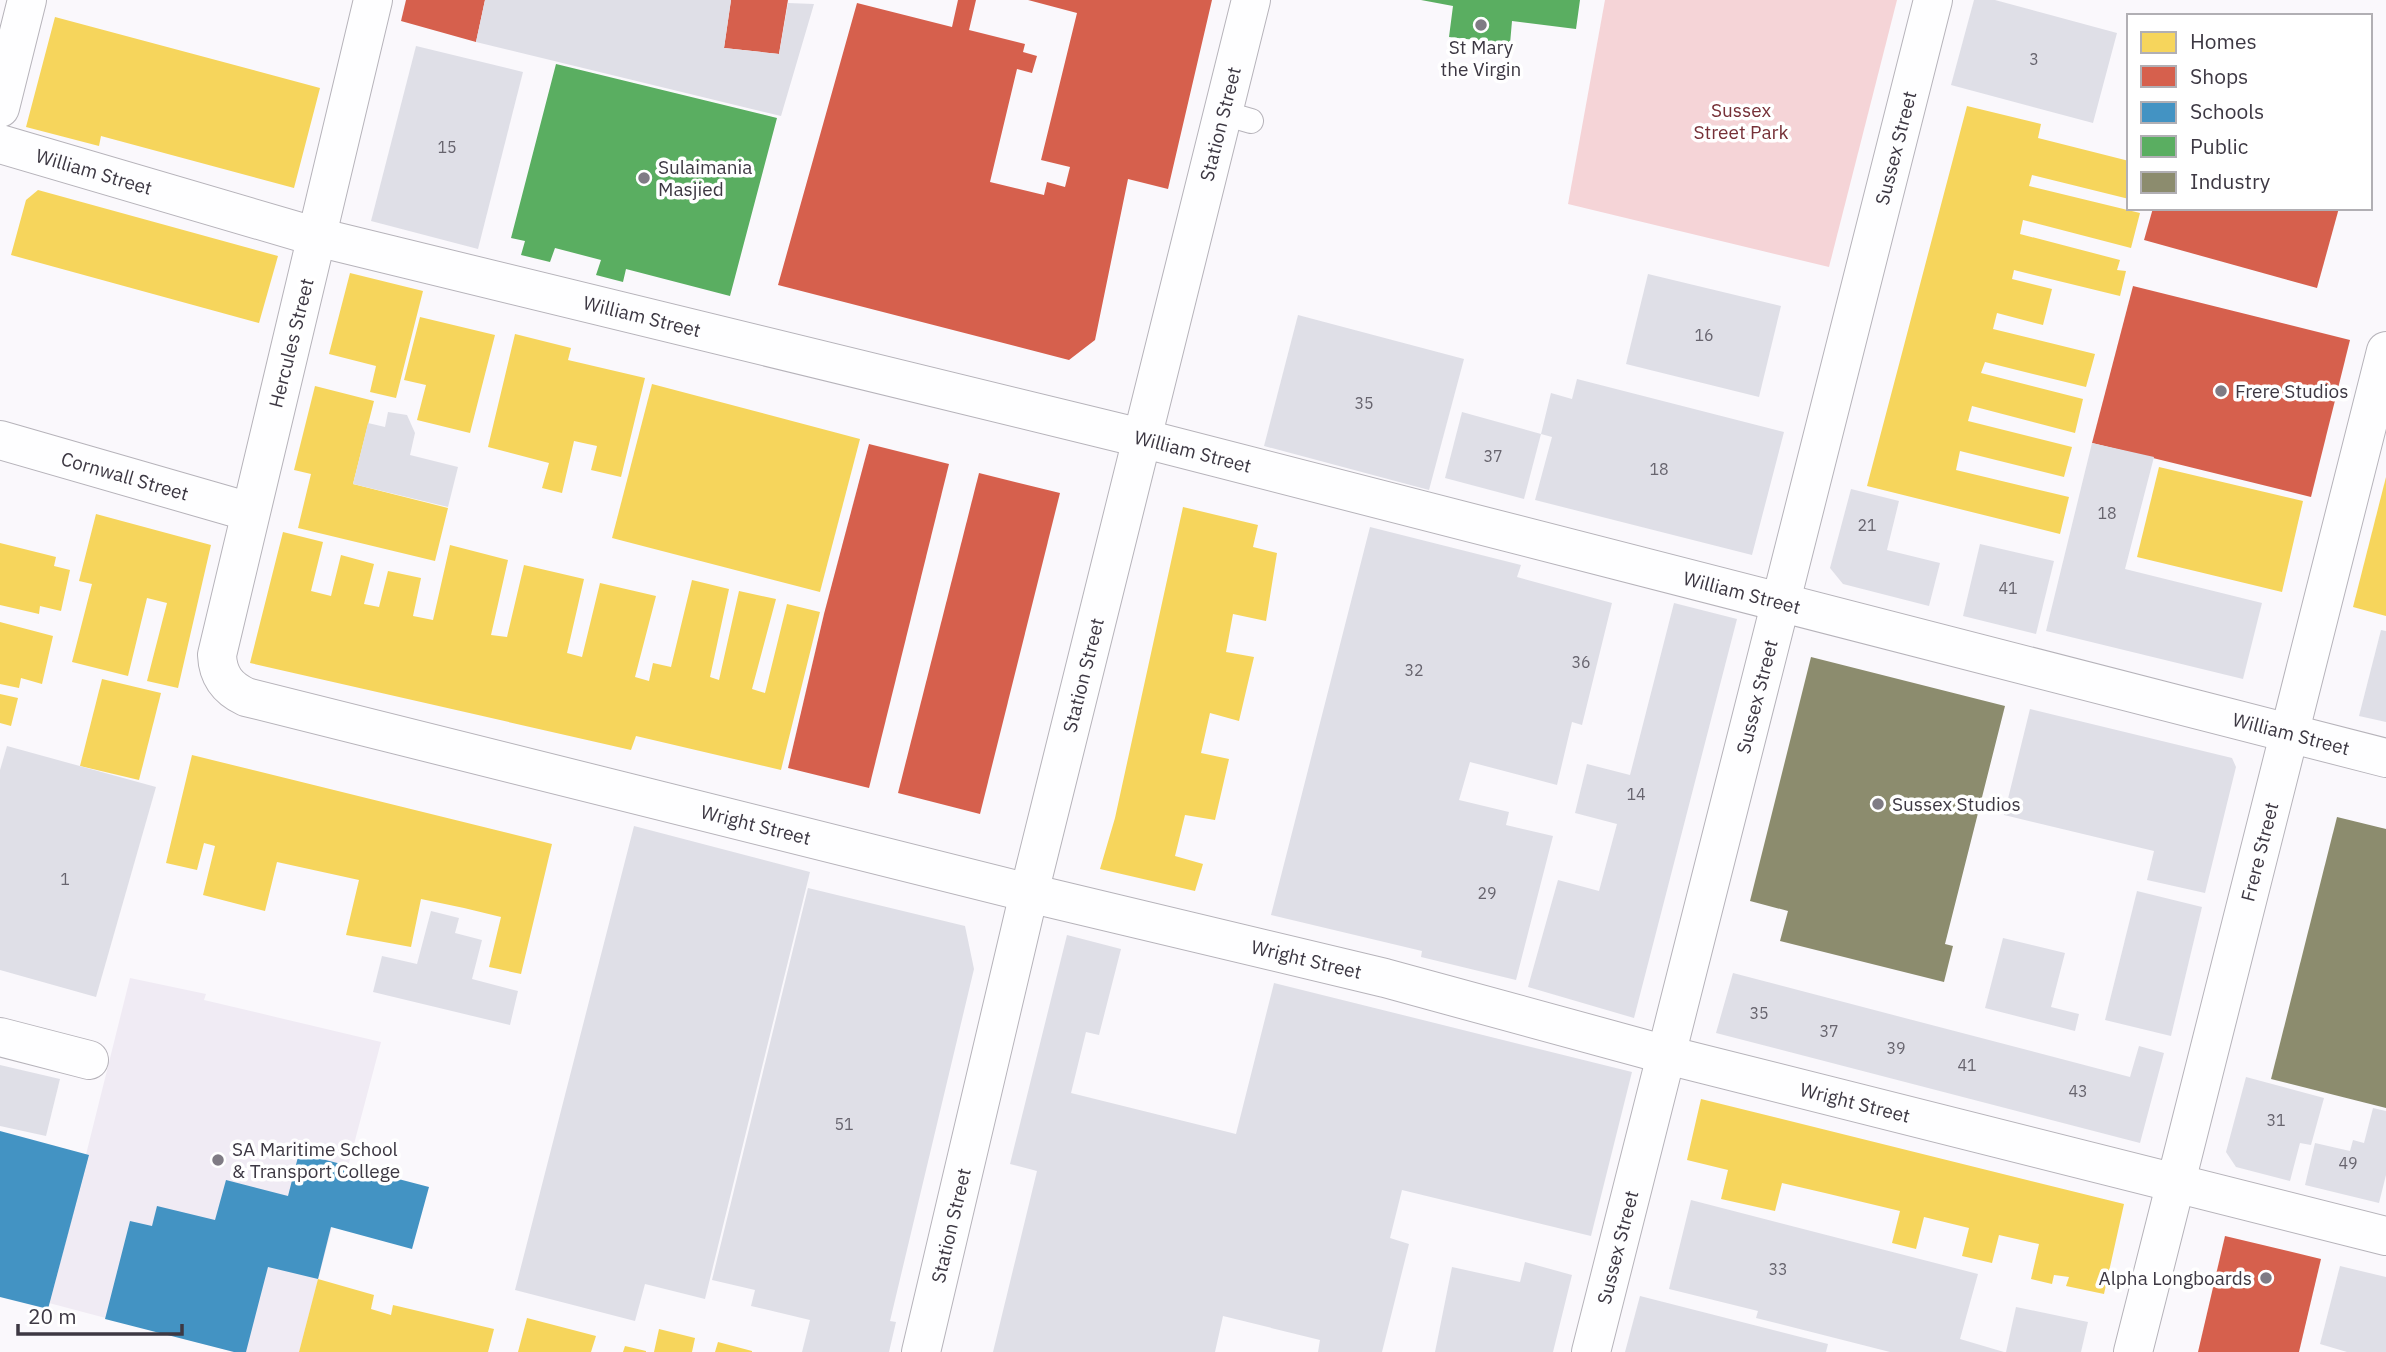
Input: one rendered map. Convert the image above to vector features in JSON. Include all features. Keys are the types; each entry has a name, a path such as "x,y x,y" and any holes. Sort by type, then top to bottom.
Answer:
{"street":[{"path":"0,107 27,0"},
{"name":"Hercules Street","path":"227,685 218,667 217,655 373,0"},
{"name":"Station Street","path":"921,1352 1029,893 1141,438 1237,117 1251,0"},
{"name":"Sussex Street","path":"1591,1352 1664,1054 1933,0"},
{"name":"William Street","path":"0,144 317,237 1141,438 2386,758"},
{"name":"Frere Street","path":"2133,1352 2386,351"},
{"name":"Cornwall Street","path":"0,440 250,512"},
{"name":"Wright Street","path":"227,685 246,698 1029,893 1385,978 1664,1054 2386,1236"},
{"path":"0,1037 89,1060"}],"shaded area":[{"name":"SA Maritime School & Transport College","path":"130,978 206,994 204,1000 381,1042 299,1352 234,1352 49,1303"}],"green space":[{"name":"Sussex Street Park","path":"1605,0 1897,0 1829,267 1568,204"}],"building: Homes":[{"path":"55,17 320,88 294,188 101,136 99,146 26,127"},
{"path":"1967,106 2041,124 2038,138 2127,160 2127,199 2032,175 2029,186 2140,213 2131,248 2023,220 2020,234 2120,260 2117,270 2126,271 2120,296 2014,270 2012,279 2052,289 2043,325 1997,313 1993,329 2095,354 2086,387 1985,362 1981,373 2083,399 2075,433 1972,406 1968,421 2072,447 2064,477 1960,451 1956,470 2069,497 2060,534 1867,486"},
{"path":"38,190 278,256 259,323 11,255 26,200"},
{"path":"350,273 423,291 396,398 370,392 376,366 329,354"},
{"path":"420,317 495,335 470,433 417,420 426,385 404,380"},
{"path":"515,334 571,348 568,360 645,378 621,477 591,470 597,446 574,441 562,493 542,488 549,463 488,447"},
{"path":"652,384 860,439 820,592 612,538"},
{"path":"315,386 374,401 353,484 448,508 435,561 298,528 311,474 294,470"},
{"path":"2159,467 2303,501 2282,592 2137,557"},
{"path":"2386,477 2386,616 2353,607"},
{"path":"1183,507 1258,525 1253,547 1277,553 1266,621 1233,614 1226,652 1254,657 1239,721 1210,713 1201,753 1229,759 1215,820 1185,815 1175,856 1203,864 1195,891 1100,869 1115,818"},
{"path":"96,514 211,545 178,688 147,681 167,603 147,598 128,676 72,662 92,584 79,581"},
{"path":"283,532 323,542 311,591 331,596 341,555 374,564 364,604 379,607 388,571 421,578 413,616 433,620 450,545 508,560 491,635 507,637 524,565 584,579 567,653 582,657 600,583 656,596 635,677 649,681 653,663 671,667 692,580 729,589 710,677 719,680 739,591 776,599 752,689 765,693 787,604 820,612 781,770 636,736 631,750 250,663"},
{"path":"0,543 56,557 54,566 70,570 61,611 40,606 39,614 0,605"},
{"path":"0,622 53,636 42,684 21,678 19,688 0,684"},
{"path":"102,679 161,693 139,780 80,766"},
{"path":"0,694 18,698 11,726 0,723"},
{"path":"192,755 552,844 521,974 489,967 501,917 464,908 421,899 411,947 346,935 359,880 277,862 265,911 203,895 215,846 204,843 197,870 166,863"},
{"path":"1701,1099 2124,1204 2104,1294 2066,1286 2069,1277 2054,1275 2052,1284 2031,1279 2039,1244 1999,1235 1992,1263 1962,1256 1969,1228 1924,1217 1916,1249 1892,1243 1900,1211 1825,1193 1782,1183 1775,1211 1721,1199 1728,1170 1687,1160"},
{"path":"318,1279 374,1295 371,1309 391,1315 393,1305 494,1329 488,1352 299,1352"},
{"path":"527,1318 596,1336 591,1352 518,1352"},
{"path":"659,1329 695,1338 692,1352 654,1352"},
{"path":"718,1342 752,1351 752,1352 715,1352"},
{"path":"625,1346 646,1351 646,1352 623,1352"}],"building: Shops":[{"path":"406,0 485,0 476,42 401,21"},
{"path":"731,0 788,0 779,54 724,48"},
{"path":"958,0 976,0 969,30 1025,44 1023,52 1037,56 1032,73 1017,69 990,182 1044,195 1047,182 1065,187 1070,167 1041,160 1077,13 1028,0 1212,0 1168,189 1128,179 1095,340 1069,360 778,285 857,3 952,27"},
{"path":"2152,210 2338,210 2317,288 2144,240"},
{"name":"Frere Studios","path":"2133,286 2350,340 2311,497 2092,443"},
{"path":"869,444 949,464 869,788 788,768 824,614"},
{"path":"979,473 1060,493 980,814 898,793"},
{"path":"2225,1236 2321,1259 2299,1352 2198,1352"}],"building: Schools":[{"path":"0,1131 89,1155 48,1309 0,1297"},
{"path":"299,1153 429,1187 412,1249 331,1227 318,1279 268,1267 246,1352 234,1352 105,1319 130,1221 152,1226 157,1206 215,1220 226,1180 288,1196"}],"building: Public":[{"name":"St Mary the Virgin","path":"1421,0 1580,0 1576,29 1512,21 1510,44 1449,37 1453,6"},
{"name":"Sulaimania Masjied","path":"556,64 777,118 730,296 626,269 623,282 596,275 601,260 555,248 550,262 521,255 525,241 511,238"}],"building: Industry":[{"name":"Sussex Studios","path":"1811,657 2005,706 1945,944 1953,946 1944,982 1780,941 1788,911 1750,901"},
{"path":"2337,817 2386,829 2386,1108 2271,1079"}],"building: Other":[{"path":"485,0 731,0 724,48 779,54 788,3 814,4 781,116 476,42"},
{"path":"1974,0 1995,0 2117,33 2093,123 1951,85"},
{"path":"416,46 523,72 478,249 371,221"},
{"path":"1648,274 1781,306 1759,397 1626,364"},
{"path":"1298,315 1464,359 1429,490 1264,446"},
{"path":"1577,379 1784,432 1752,555 1535,500 1552,437 1541,434 1551,393 1572,399"},
{"path":"388,412 407,415 415,433 410,455 458,467 448,507 353,484 368,423 385,427"},
{"path":"1462,412 1541,434 1524,499 1445,478"},
{"path":"2092,443 2154,457 2125,569 2262,603 2243,679 2046,631"},
{"path":"1851,489 1899,501 1887,550 1940,563 1929,606 1843,584 1830,568"},
{"path":"1370,527 1521,565 1517,577 1612,603 1582,725 1572,722 1557,785 1470,762 1459,800 1509,812 1506,825 1553,836 1516,980 1421,957 1422,951 1271,915"},
{"path":"1980,544 2054,561 2036,634 1963,616"},
{"path":"1674,603 1737,619 1634,1018 1528,987 1558,880 1599,891 1617,824 1575,813 1587,764 1630,775"},
{"path":"2381,630 2386,631 2386,722 2359,716"},
{"path":"2030,709 2232,758 2236,767 2205,893 2147,880 2154,851 2004,815"},
{"path":"7,746 156,787 96,997 0,970 0,770"},
{"path":"634,826 810,872 705,1299 645,1284 635,1321 515,1290"},
{"path":"808,888 965,926 974,969 890,1321 896,1322 889,1352 802,1352 810,1320 751,1306 755,1290 712,1280"},
{"path":"2137,891 2202,907 2171,1036 2105,1020"},
{"path":"431,911 459,918 455,933 482,940 472,979 518,991 510,1025 373,992 382,956 417,964"},
{"path":"1067,935 1121,949 1099,1035 1086,1032 1071,1093 1236,1134 1274,983 1632,1072 1591,1236 1402,1190 1390,1238 1409,1244 1382,1352 1318,1352 1320,1340 1223,1316 1215,1352 993,1352 1037,1171 1010,1164"},
{"path":"2003,938 2065,953 2051,1007 2079,1014 2075,1031 1985,1008"},
{"path":"1733,973 2130,1077 2139,1046 2164,1053 2140,1143 1716,1033"},
{"path":"0,1065 60,1079 46,1136 0,1126"},
{"path":"2246,1077 2324,1098 2311,1145 2300,1143 2290,1181 2236,1167 2226,1152"},
{"path":"2373,1108 2386,1111 2386,1175 2379,1203 2305,1185 2315,1143 2350,1151 2353,1140 2364,1143"},
{"path":"1691,1200 1978,1274 1960,1339 2004,1352 1890,1352 1756,1318 1758,1311 1669,1289"},
{"path":"1525,1262 1572,1275 1553,1352 1435,1352 1452,1267 1520,1282"},
{"path":"2340,1266 2386,1277 2386,1352 2347,1352 2320,1344"},
{"path":"1640,1296 1828,1344 1826,1352 1625,1352"},
{"path":"2016,1307 2088,1322 2081,1352 2006,1352"}],"place":[{"name":"St Mary the Virgin","path":"1481,25"},
{"name":"Sulaimania Masjied","path":"644,178"},
{"name":"Frere Studios","path":"2221,391"},
{"name":"Sussex Studios","path":"1878,804"},
{"name":"SA Maritime School & Transport College","path":"218,1160"},
{"name":"Alpha Longboards","path":"2266,1278"}]}
